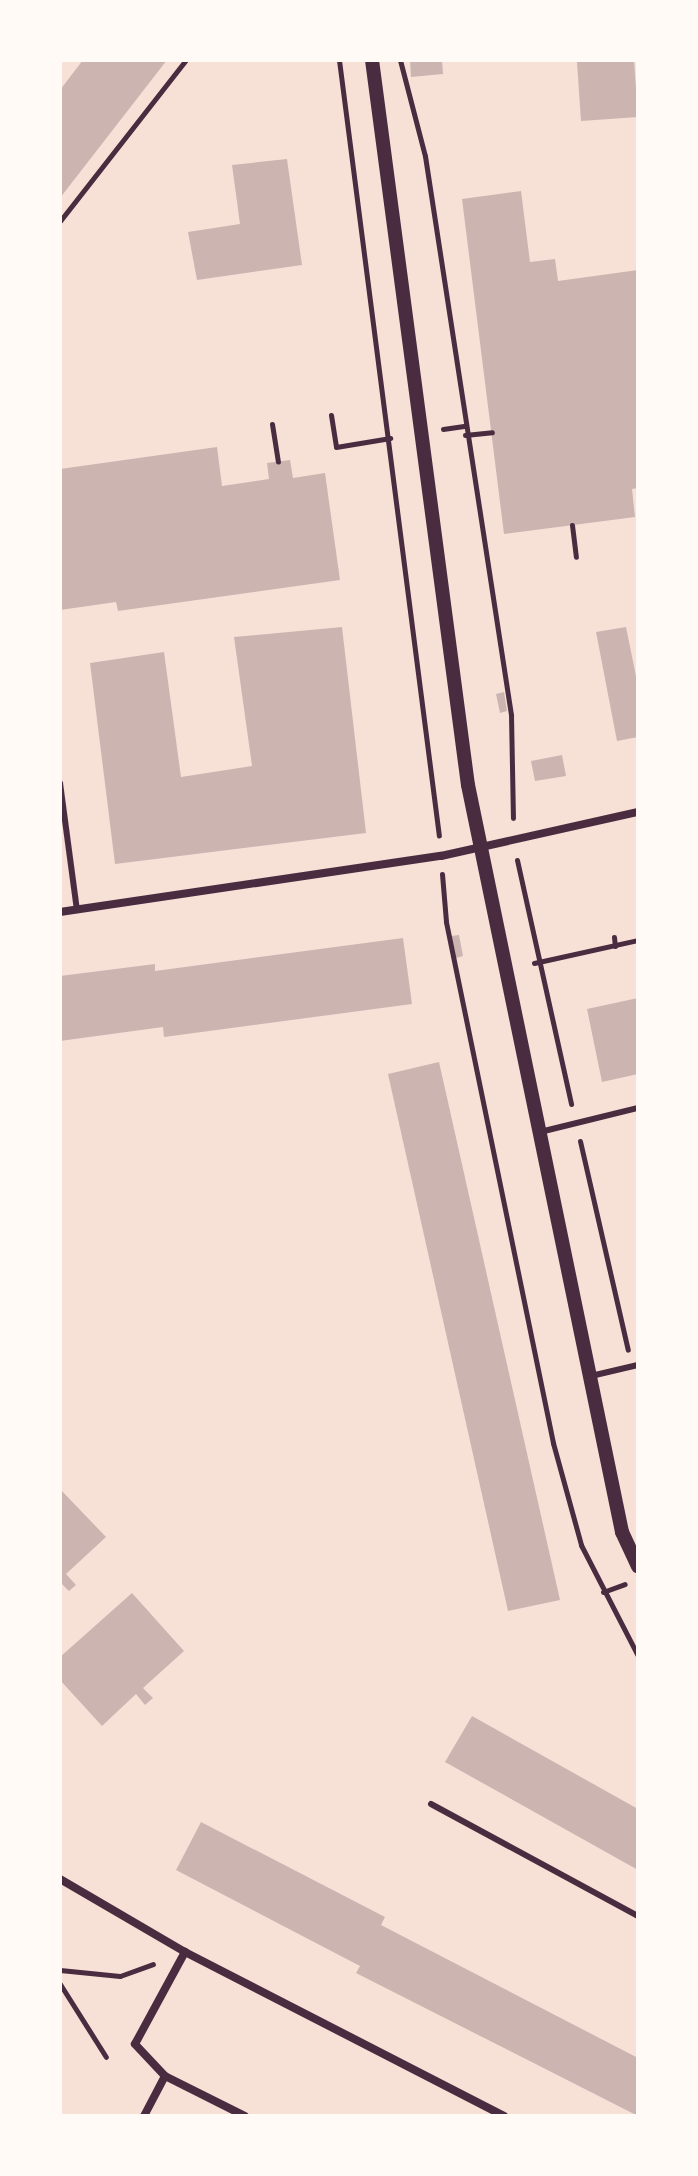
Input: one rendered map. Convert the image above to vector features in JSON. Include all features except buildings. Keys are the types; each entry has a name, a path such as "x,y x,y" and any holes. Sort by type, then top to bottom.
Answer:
{"street":[{"path":"372,60 420,433 481,846 536,1133 622,1532 638,1567"},
{"path":"60,912 481,846 638,812"},
{"path":"60,1879 185,1952 504,2116"},
{"path":"185,1952 135,2044 165,2076 245,2116"},
{"path":"144,2116 165,2076"}],"lane":[{"path":"60,783 77,910"},
{"path":"536,1133 638,1108"},
{"path":"589,1377 635,1366"},
{"path":"431,1804 638,1916"}],"path":[{"path":"60,221 186,60"},
{"path":"400,60 425,156 465,435 511,715 515,838 537,963 635,1366"},
{"path":"331,415 336,447 464,426"},
{"path":"272,424 278,462"},
{"path":"465,435 492,432"},
{"path":"572,525 576,557"},
{"path":"614,937 615,946"},
{"path":"506,970 638,940"},
{"path":"60,1970 120,1976 185,1952"},
{"path":"60,1984 106,2057"}]}
